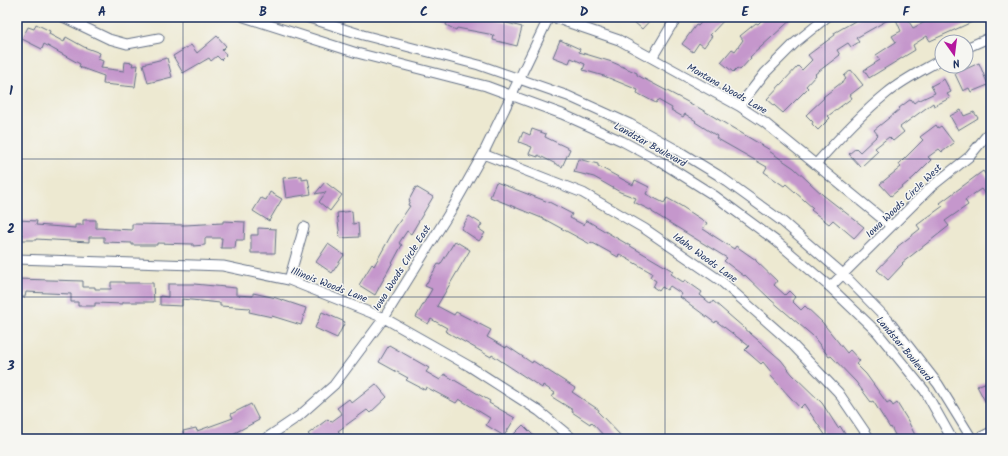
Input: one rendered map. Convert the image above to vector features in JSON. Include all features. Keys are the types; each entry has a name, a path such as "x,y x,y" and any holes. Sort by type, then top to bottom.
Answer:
{"street":[{"path":"64,17 109,40 127,44 159,38"},
{"name":"Landstar Boulevard","path":"244,17 357,53 486,86 512,95 562,114 622,141 661,162 715,196 776,241 830,287 877,332 925,391 952,439"},
{"name":"Landstar Boulevard","path":"306,17 363,35 479,64 568,96 623,120 718,175 783,222 844,275 892,326 938,384 972,439"},
{"path":"520,78 550,17"},
{"name":"Montana Woods Lane","path":"550,17 619,40 739,106 765,123 892,226"},
{"path":"652,58 671,26 679,17"},
{"path":"739,106 765,73 791,47 827,17"},
{"path":"974,44 991,37"},
{"path":"816,164 849,128 887,93 910,77 934,64"},
{"name":"Iowa Woods Circle East","path":"265,439 299,416 334,385 384,318 453,207 483,154 520,78"},
{"name":"Iowa Woods Circle West","path":"830,287 844,275 931,187 970,156 991,130"},
{"name":"Idaho Woods Lane","path":"483,154 583,193 645,229 721,281 788,340 838,392 870,439"},
{"path":"289,280 304,227"},
{"name":"Illinois Woods Lane","path":"17,259 223,266 289,280 384,318 469,366 539,411 573,439"},
{"path":"977,439 991,432"}],"building":[{"path":"435,17 485,17 522,27 517,46 493,40 494,35 457,28 456,30 446,25 447,22"},
{"path":"637,17 653,17 642,29 633,21"},
{"path":"706,17 727,17 710,35 712,36 704,47 699,43 693,52 682,44 696,25 698,26"},
{"path":"765,17 794,17 750,57 751,58 740,70 737,68 733,72 721,62 732,49 735,51 743,40 740,36 756,23 758,24"},
{"path":"862,17 893,17 856,38 859,42 851,47 848,43 837,50 840,55 815,74 816,75 806,86 808,88 783,113 767,99 798,66 802,70 812,60 808,55 835,35 834,33"},
{"path":"895,17 906,17 913,28 935,17 938,22 948,17 983,17 945,34 934,34 934,39 930,41 927,36 913,45 915,50 869,78 864,70 880,60 876,55 896,42 892,36 901,31"},
{"path":"36,24 50,31 49,34 64,42 66,37 84,47 100,53 98,59 103,61 101,68 124,71 125,62 133,63 132,66 138,65 135,87 103,84 104,76 79,67 80,64 44,44 42,49 22,39 28,27 34,29"},
{"path":"217,36 226,46 222,50 226,55 221,60 217,56 211,61 209,58 183,73 173,56 191,45 197,53"},
{"path":"560,40 580,49 579,52 612,62 637,73 637,75 699,108 770,150 769,151 794,168 823,195 864,227 854,238 833,220 829,224 811,210 813,208 786,184 784,186 764,172 767,167 716,138 717,136 685,114 683,117 671,110 672,108 658,100 656,103 637,93 638,90 604,76 583,70 585,64 571,58 569,63 553,57"},
{"path":"167,58 172,77 148,83 143,64"},
{"path":"979,63 988,85 971,92 969,88 963,91 955,74 974,74 974,65"},
{"path":"851,70 863,85 850,95 852,98 828,116 830,118 818,130 806,115 824,98 823,97 846,79 844,76"},
{"path":"944,79 951,92 947,94 950,98 934,106 933,103 900,127 904,132 893,141 889,137 875,148 878,151 861,167 849,154 856,148 860,152 878,135 874,130 911,99 914,103 919,99 920,100 935,93 931,86"},
{"path":"961,110 964,116 974,112 978,118 958,130 950,116"},
{"path":"936,125 938,128 941,126 954,143 942,152 939,149 928,157 931,160 913,178 891,196 880,184 901,167 899,164 923,140 920,137"},
{"path":"532,129 546,134 545,137 570,149 562,167 538,155 538,157 529,154 532,147 519,142 523,132 530,135"},
{"path":"578,159 598,164 598,166 633,185 635,180 649,187 646,194 664,203 667,198 681,206 707,223 703,229 734,249 736,246 756,260 777,281 774,285 785,295 789,291 795,297 792,301 801,310 805,306 822,322 847,353 850,350 860,361 856,364 866,374 887,403 890,401 893,406 897,403 917,439 897,439 891,427 890,428 873,401 871,402 856,382 831,356 829,357 813,336 771,300 745,275 744,276 724,261 727,258 652,211 634,202 636,198 620,192 594,177 574,172"},
{"path":"983,171 991,182 991,188 984,193 981,189 965,200 968,205 945,221 949,226 902,263 903,264 888,280 877,270 898,248 897,247 920,229 917,225 943,206 940,203"},
{"path":"302,176 302,180 308,179 311,194 286,198 283,178"},
{"path":"325,182 342,195 330,211 319,202 326,192 315,194"},
{"path":"496,182 551,203 572,214 570,218 584,225 586,220 673,271 671,274 683,282 685,280 702,292 700,295 711,304 713,301 781,360 792,374 822,403 838,428 840,426 848,439 828,439 804,404 800,408 770,375 772,373 763,362 761,364 745,350 749,346 716,321 715,323 680,297 682,294 670,286 667,290 662,287 659,291 653,287 656,281 650,277 652,273 619,254 618,257 591,242 590,244 544,219 490,197"},
{"path":"416,187 433,197 411,234 407,231 399,243 402,245 375,295 359,285 372,264 374,266 395,228 410,206 408,205 409,200"},
{"path":"270,192 282,199 269,221 253,211 261,198 266,200"},
{"path":"352,211 353,224 358,223 359,237 340,238 337,213"},
{"path":"469,216 482,224 479,229 485,233 479,241 461,229"},
{"path":"17,220 37,221 36,225 75,228 75,225 83,225 83,220 96,220 96,228 132,230 132,224 185,225 223,223 223,221 245,222 244,240 236,240 235,248 221,248 222,238 205,238 205,245 193,246 193,244 157,243 157,245 132,245 132,243 104,242 104,237 89,237 89,242 36,239 22,240 22,234 17,234"},
{"path":"258,228 276,229 275,253 251,253 251,235 258,235"},
{"path":"455,241 470,250 437,306 454,315 456,312 491,330 487,337 506,348 507,346 532,363 533,361 575,388 572,392 599,410 598,412 624,439 607,439 591,422 590,424 572,412 573,410 552,397 555,393 543,385 542,388 492,355 491,357 445,331 447,328 431,319 428,324 416,317 432,289 425,286 438,264 440,265"},
{"path":"328,244 344,255 332,273 316,262"},
{"path":"17,279 83,281 83,287 95,287 95,289 111,289 111,282 153,283 154,302 123,302 123,304 95,303 95,306 78,306 78,302 71,302 71,294 26,292 25,297 17,297"},
{"path":"168,284 194,284 236,288 236,295 253,296 253,293 276,298 306,308 301,325 272,316 249,312 250,308 220,306 220,303 182,299 182,306 160,305 160,296 168,297"},
{"path":"322,312 345,322 337,338 315,328"},
{"path":"389,345 429,368 426,372 440,380 444,374 490,401 489,403 515,418 504,436 486,425 490,418 459,399 456,403 426,387 425,390 406,380 408,378 379,362"},
{"path":"987,382 989,385 991,384 991,400 986,403 977,386"},
{"path":"376,384 387,397 370,413 367,410 338,431 340,433 332,439 313,439 308,434 328,419 331,422 342,414 337,408 349,399 352,403"},
{"path":"251,404 259,420 229,436 220,439 185,439 183,431 196,428 197,431 233,418 231,414"},
{"path":"523,425 537,439 509,439"}]}
